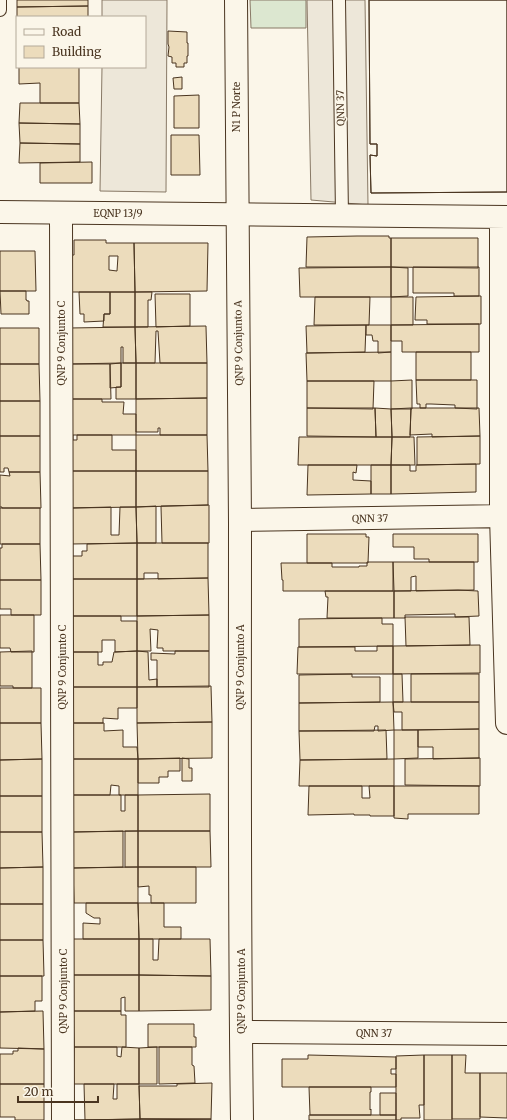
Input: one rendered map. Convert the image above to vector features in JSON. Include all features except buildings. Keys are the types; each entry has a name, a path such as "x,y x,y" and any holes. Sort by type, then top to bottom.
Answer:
{"street":[{"name":"N1 P Norte","path":"236,0 237,215"},
{"name":"EQNP 13/9","path":"0,212 237,215"},
{"name":"QNP 9 Conjunto C","path":"61,213 63,1120"},
{"path":"237,215 504,217 504,516 507,723"},
{"name":"QNP 9 Conjunto A","path":"237,215 240,520 242,1120"},
{"name":"QNN 37","path":"240,520 504,516"},
{"name":"QNN 37","path":"241,1032 507,1034"}],"lane":[{"path":"0,0 0,10"},
{"name":"QNN 37","path":"339,0 342,216"}],"green space":[{"path":"250,0 306,0 306,28 251,28"}],"shaded area":[{"path":"102,0 167,0 166,192 100,191 102,68 146,68 146,16 102,16"},
{"path":"307,0 365,0 368,205 311,200"}]}
